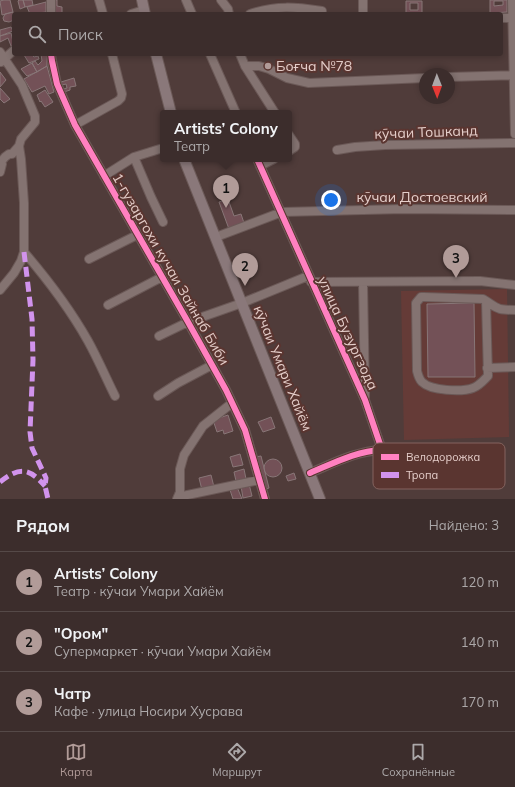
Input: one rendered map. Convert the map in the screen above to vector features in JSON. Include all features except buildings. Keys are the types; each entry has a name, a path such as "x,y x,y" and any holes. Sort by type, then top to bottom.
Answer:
{"main road":[{"path":"142,0 145,12"},
{"path":"157,56 170,110"},
{"name":"кӯчаи Умари Хайём","path":"185,162 320,499"}],"street":[{"path":"51,0 51,12"},
{"path":"99,0 102,12"},
{"path":"186,0 191,12"},
{"path":"221,0 229,12"},
{"path":"363,0 363,12"},
{"path":"512,0 515,134"},
{"path":"257,12 268,9 290,7 322,11"},
{"path":"503,18 512,18"},
{"path":"0,290 14,273 24,252 24,203 19,146 21,139 34,125 35,116 22,85 1,57 12,51"},
{"name":"1-гузаргохи кучаи Зайнаб Биби","path":"51,56 57,84 75,124 188,322 232,403 245,430 265,499"},
{"path":"75,124 121,98 122,94 112,56"},
{"path":"211,56 235,110"},
{"path":"241,56 245,66 273,110"},
{"path":"245,66 259,66 287,78 309,83 419,78"},
{"path":"455,77 514,75"},
{"path":"292,140 295,144 295,147 292,149"},
{"name":"кӯчаи Тошканд","path":"337,150 354,147 385,145 515,142"},
{"path":"0,172 2,164 0,163 5,157 12,154 19,146"},
{"path":"104,176 134,157 160,149"},
{"path":"134,157 163,222"},
{"name":"улица Бузургзода","path":"259,163 365,400 380,443"},
{"name":"кӯчаи Достоевский","path":"216,237 282,212 404,209 515,210"},
{"path":"89,259 138,235"},
{"path":"24,252 67,306 88,342 115,396"},
{"path":"108,304 162,277"},
{"path":"159,336 188,322 310,279 363,282 480,281 515,285"},
{"path":"363,282 365,400"},
{"path":"486,301 488,376 480,384 473,388 462,390 432,388 423,383 419,378 417,371 416,303 421,297 475,298 482,299 486,301 498,309 515,310"},
{"path":"158,396 178,383 212,365"},
{"path":"488,368 515,367"},
{"path":"232,403 203,426 184,455 180,469 181,481 178,498 259,480"},
{"path":"310,473 350,456 373,451"}],"shaded area":[{"path":"507,289 509,437 404,440 401,291"}],"marked path":[{"path":"24,252 32,319 33,360 30,432 32,448 46,478 45,486 48,499"},
{"path":"0,482 13,473 24,471 34,476 45,486"}],"cycle path":[{"path":"51,56 57,84 75,125 226,390 245,430 265,499"},
{"path":"258,162 365,400 380,443"},
{"path":"310,473 354,455 373,451"}],"place":[{"name":"Боғча №78","path":"268,66"},
{"name":"Artists’ Colony","path":"226,208"},
{"name":"Чатр","path":"456,278"},
{"name":"\"Oром\"","path":"245,286"}]}
